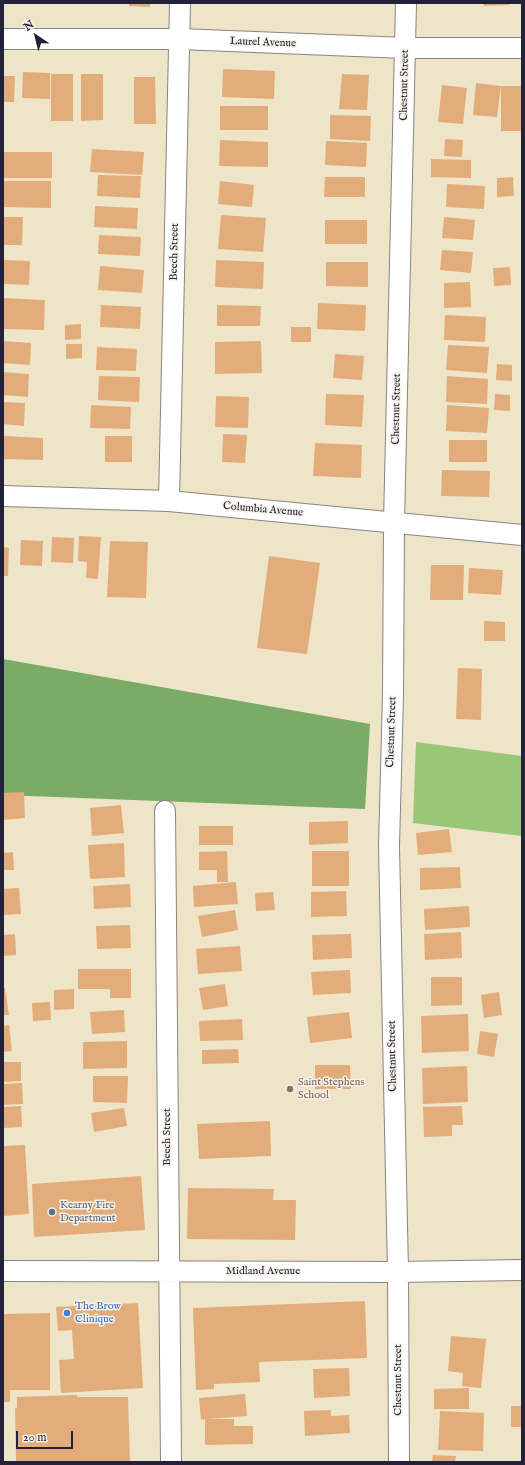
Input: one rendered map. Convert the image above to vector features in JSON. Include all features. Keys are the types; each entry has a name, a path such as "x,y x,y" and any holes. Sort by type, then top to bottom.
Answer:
{"street":[{"name":"Beech Street","path":"169,501 180,3"},
{"name":"Chestnut Street","path":"399,1462 398,1272 389,846 393,695 394,522 406,3"},
{"name":"Laurel Avenue","path":"3,39 179,39 406,48 522,48"},
{"name":"Columbia Avenue","path":"3,496 169,501 522,535"},
{"name":"Beech Street","path":"165,811 171,1462"},
{"name":"Midland Avenue","path":"3,1271 398,1272 522,1270"}],"green space":[{"path":"3,659 370,724 365,809 3,795"},
{"path":"416,742 522,756 522,836 413,823"}],"building":[{"path":"129,3 150,3 150,7 129,6"},
{"path":"483,3 509,3 509,5 484,6"},
{"path":"223,69 275,71 274,99 222,97"},
{"path":"23,72 50,73 50,99 22,98"},
{"path":"51,74 73,74 73,121 51,121"},
{"path":"81,74 103,74 103,120 81,121"},
{"path":"342,74 369,75 367,110 339,109"},
{"path":"3,76 15,76 14,102 3,102"},
{"path":"134,77 155,77 156,124 134,124"},
{"path":"476,83 501,86 497,117 473,115"},
{"path":"442,85 467,88 463,124 438,122"},
{"path":"501,86 522,86 522,131 501,131"},
{"path":"220,106 268,106 268,130 220,130"},
{"path":"330,115 371,116 370,141 330,139"},
{"path":"445,139 463,140 462,157 444,156"},
{"path":"220,140 268,142 268,167 219,166"},
{"path":"326,141 367,143 366,167 325,165"},
{"path":"92,149 144,152 142,175 90,172"},
{"path":"3,152 52,152 52,178 3,178"},
{"path":"431,159 471,160 471,178 431,177"},
{"path":"98,175 141,176 140,198 97,196"},
{"path":"325,177 365,177 365,197 324,197"},
{"path":"513,177 514,196 497,197 497,178"},
{"path":"3,181 51,181 51,208 3,207"},
{"path":"220,181 254,185 252,207 218,204"},
{"path":"447,184 485,186 484,209 446,207"},
{"path":"95,206 138,208 137,229 94,227"},
{"path":"221,215 266,218 263,252 218,249"},
{"path":"3,217 23,217 22,245 3,245"},
{"path":"444,217 475,220 473,240 442,238"},
{"path":"325,220 367,220 367,244 325,244"},
{"path":"99,235 141,237 140,256 98,254"},
{"path":"442,250 473,252 471,273 440,270"},
{"path":"3,260 30,261 29,285 3,284"},
{"path":"216,260 264,262 263,289 215,287"},
{"path":"326,262 368,262 368,287 326,286"},
{"path":"100,266 144,270 142,293 98,290"},
{"path":"510,267 511,285 494,286 493,268"},
{"path":"470,282 471,307 444,308 444,283"},
{"path":"3,298 45,300 44,330 3,329"},
{"path":"318,303 366,305 365,331 317,329"},
{"path":"101,305 141,307 140,329 100,327"},
{"path":"217,305 261,306 260,326 217,326"},
{"path":"445,315 486,317 485,342 444,340"},
{"path":"81,324 81,339 65,340 65,325"},
{"path":"291,327 311,327 311,342 291,342"},
{"path":"3,341 31,343 30,365 3,363"},
{"path":"261,341 262,373 215,374 215,342"},
{"path":"66,344 82,344 82,358 66,359"},
{"path":"448,345 489,347 487,373 446,370"},
{"path":"97,347 137,349 136,371 96,370"},
{"path":"335,354 364,356 362,380 333,378"},
{"path":"497,364 512,365 512,381 496,380"},
{"path":"3,372 29,374 28,397 3,395"},
{"path":"99,376 140,377 139,402 98,400"},
{"path":"447,376 488,379 487,404 446,402"},
{"path":"326,394 364,395 362,427 325,425"},
{"path":"495,394 510,395 510,411 494,410"},
{"path":"216,396 249,397 248,428 215,427"},
{"path":"3,402 25,403 24,426 3,424"},
{"path":"91,405 131,407 130,429 90,428"},
{"path":"447,405 489,408 487,433 446,431"},
{"path":"223,434 247,435 245,463 222,462"},
{"path":"3,436 43,438 43,460 3,459"},
{"path":"105,436 132,436 132,462 105,462"},
{"path":"449,440 487,440 487,462 449,462"},
{"path":"315,443 362,445 361,478 313,476"},
{"path":"442,470 490,471 489,497 441,496"},
{"path":"79,536 101,537 98,579 86,578 87,562 78,561"},
{"path":"52,537 74,538 73,563 51,562"},
{"path":"21,540 43,541 42,566 20,565"},
{"path":"110,541 148,542 146,598 107,597"},
{"path":"3,547 9,548 8,576 3,576"},
{"path":"269,556 320,563 307,654 257,648"},
{"path":"431,565 464,565 463,600 430,600"},
{"path":"469,568 503,570 501,595 468,593"},
{"path":"484,621 505,622 505,641 484,641"},
{"path":"458,668 482,669 481,720 456,719"},
{"path":"24,792 25,818 3,820 3,793"},
{"path":"121,805 124,833 92,836 90,808"},
{"path":"348,821 348,843 309,845 309,822"},
{"path":"199,826 233,826 233,845 199,845"},
{"path":"449,829 452,852 418,855 416,833"},
{"path":"124,843 125,877 90,879 88,845"},
{"path":"227,851 228,882 217,882 217,870 199,870 199,852"},
{"path":"312,851 349,851 349,886 312,886"},
{"path":"13,852 14,870 3,870 3,853"},
{"path":"460,867 461,888 420,890 420,868"},
{"path":"236,882 238,904 194,907 193,886"},
{"path":"130,884 131,907 94,909 93,886"},
{"path":"19,888 21,914 3,915 3,889"},
{"path":"346,891 347,916 311,917 311,892"},
{"path":"273,892 275,910 256,911 255,893"},
{"path":"469,906 470,927 425,930 424,909"},
{"path":"235,910 238,930 202,937 198,916"},
{"path":"130,925 131,948 97,949 96,926"},
{"path":"461,932 462,958 425,960 424,934"},
{"path":"15,934 16,955 3,956 3,935"},
{"path":"351,934 352,958 313,960 312,935"},
{"path":"240,946 242,971 198,974 196,949"},
{"path":"78,969 131,969 131,998 110,998 110,989 78,989"},
{"path":"350,970 351,993 313,995 311,972"},
{"path":"431,977 462,977 462,1005 431,1006"},
{"path":"225,984 228,1006 203,1010 199,988"},
{"path":"3,988 5,988 9,1015 3,1015"},
{"path":"74,989 74,1009 54,1010 54,990"},
{"path":"499,992 502,1015 484,1018 481,995"},
{"path":"50,1002 51,1020 33,1021 32,1003"},
{"path":"124,1010 125,1032 92,1034 90,1012"},
{"path":"349,1012 352,1038 310,1043 307,1017"},
{"path":"468,1014 469,1051 422,1053 421,1016"},
{"path":"242,1019 243,1040 200,1041 199,1021"},
{"path":"9,1025 12,1051 3,1052 3,1026"},
{"path":"480,1031 498,1034 494,1057 477,1054"},
{"path":"127,1041 127,1068 83,1069 83,1042"},
{"path":"238,1049 239,1063 202,1064 202,1050"},
{"path":"3,1062 21,1062 21,1081 3,1082"},
{"path":"315,1065 350,1065 351,1089 315,1089"},
{"path":"467,1066 468,1102 423,1104 422,1068"},
{"path":"93,1076 128,1076 127,1103 93,1102"},
{"path":"22,1083 23,1104 3,1105 3,1084"},
{"path":"21,1106 22,1127 3,1128 3,1107"},
{"path":"462,1106 463,1125 452,1125 452,1136 424,1137 423,1107"},
{"path":"124,1108 127,1126 94,1132 91,1113"},
{"path":"270,1121 271,1156 199,1159 197,1124"},
{"path":"25,1145 29,1214 3,1216 3,1146"},
{"path":"141,1176 145,1230 34,1237 32,1184"},
{"path":"188,1188 274,1189 273,1200 296,1200 295,1240 187,1239"},
{"path":"365,1301 367,1358 259,1362 260,1382 214,1384 214,1389 196,1390 193,1308"},
{"path":"138,1303 143,1388 61,1393 59,1360 74,1359 72,1330 58,1331 56,1307"},
{"path":"50,1313 50,1390 10,1390 10,1402 3,1402 3,1314"},
{"path":"451,1336 486,1339 481,1388 462,1386 463,1373 448,1371"},
{"path":"349,1368 350,1396 314,1398 313,1369"},
{"path":"469,1388 469,1409 434,1409 434,1389"},
{"path":"245,1394 247,1416 207,1419 234,1419 234,1426 253,1426 253,1444 205,1445 205,1419 201,1420 199,1398"},
{"path":"77,1395 77,1397 128,1397 130,1462 16,1462 15,1408 17,1408 17,1397"},
{"path":"511,1406 522,1406 522,1427 511,1427"},
{"path":"331,1410 331,1416 349,1415 350,1433 305,1436 304,1411"},
{"path":"440,1411 484,1413 483,1451 438,1450"},
{"path":"433,1455 456,1456 455,1462 432,1462"}],"place":[{"name":"Saint Stephens School","path":"290,1089"},
{"name":"Kearny Fire Department","path":"52,1212"},
{"name":"The Brow Clinique","path":"67,1313"}]}
